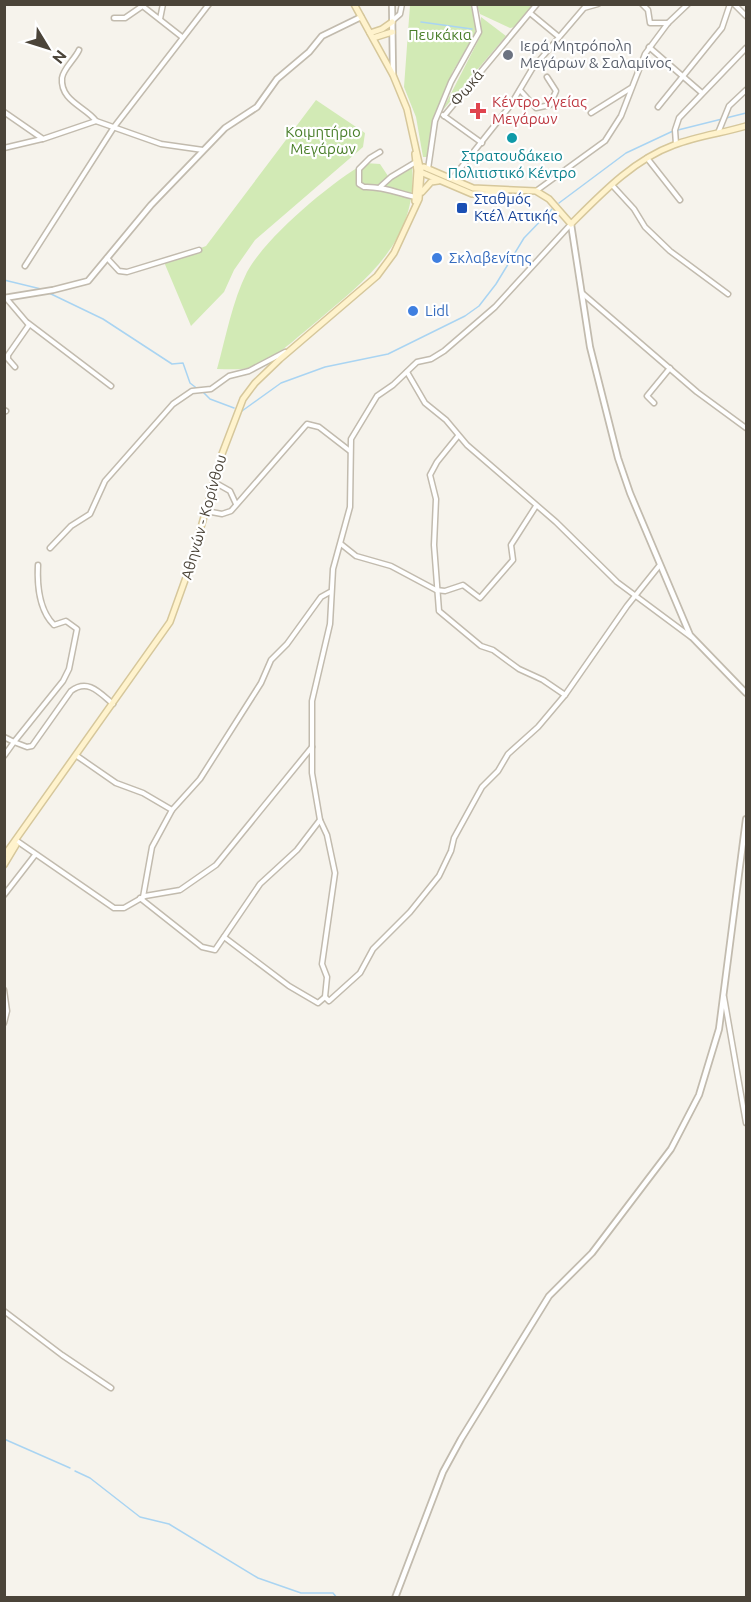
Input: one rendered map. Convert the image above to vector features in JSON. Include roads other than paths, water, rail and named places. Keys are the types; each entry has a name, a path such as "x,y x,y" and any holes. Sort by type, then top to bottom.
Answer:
{"main road":[{"name":"Αθηνών - Κορίνθου","path":"4,856 17,841 170,622 231,427 243,399 255,383 289,351 377,276 390,260 412,215 417,198 418,168 410,118 393,75 354,4"},
{"path":"372,35 392,22"},
{"path":"372,35 392,32"},
{"path":"418,168 439,181 473,188 536,190 549,199 571,224 611,184 647,158 676,144 747,126"},
{"path":"418,168 428,169 450,183"},
{"path":"417,198 428,185 439,181"},
{"name":"Αθηνών - Κορίνθου","path":"4,865 17,841"}],"street":[{"path":"160,20 163,4"},
{"path":"25,266 114,127 207,4"},
{"path":"392,4 393,75"},
{"path":"392,22 400,14 402,4"},
{"path":"428,169 438,112 479,32 474,4"},
{"name":"Φωκά","path":"444,116 537,4"},
{"path":"450,183 482,143 520,90 532,69 584,6 598,4"},
{"path":"642,4 648,10 650,23 668,23"},
{"path":"536,190 605,141 621,116 649,48 668,23 688,4"},
{"path":"658,107 722,28 732,4 747,16"},
{"path":"114,18 125,18 141,6 182,37"},
{"path":"530,13 559,37"},
{"path":"5,297 87,282 151,205 232,122 257,107 277,79 309,52 319,38 361,17"},
{"path":"649,48 702,93"},
{"path":"676,144 675,130 679,118 747,48"},
{"path":"79,50 64,74 63,82 72,101 96,122 161,144 204,150"},
{"path":"520,90 536,108 550,105 556,90 547,77"},
{"path":"591,113 631,88"},
{"path":"717,134 725,112 747,90"},
{"path":"4,112 43,139"},
{"path":"438,112 482,143"},
{"path":"4,148 43,139 96,122"},
{"path":"380,153 361,166 359,184 364,187 380,187 393,193 417,198"},
{"path":"647,158 680,200"},
{"path":"380,187 391,177 418,168"},
{"path":"611,184 634,208 645,227 670,251 728,294"},
{"path":"571,224 590,347 618,458 659,566 692,638"},
{"path":"224,938 303,995 318,1003 325,997 327,977 322,962 335,873 329,840 320,820 312,770 312,698 330,624 333,569 350,507 350,451 354,432 372,402 417,362 441,354 495,307 571,224"},
{"path":"107,258 119,271 127,272 199,250"},
{"path":"581,293 719,409 747,428"},
{"path":"5,297 28,322 111,386"},
{"path":"15,367 6,355 28,328 28,322"},
{"path":"50,548 71,526 90,514 105,481 173,404 192,391 211,389 229,376 249,371 276,355 289,351"},
{"path":"654,403 648,394 670,368"},
{"path":"407,372 425,403 446,420 458,436 617,582 648,608 692,638 747,693"},
{"path":"206,511 226,514 307,424 319,427 350,451"},
{"path":"458,436 437,462 430,475 436,501 433,534 436,590 440,611 481,645 493,650 519,669 543,680 565,695"},
{"path":"214,482 230,491 236,504"},
{"path":"341,544 356,555 391,566 436,590 446,591 459,584 482,597 513,560 511,545 536,506"},
{"path":"4,756 63,681 77,638 77,629 71,623 66,621 54,626 49,618 37,587 38,565"},
{"path":"325,997 329,1001 360,973 373,949 411,912 444,867 454,838 482,787 498,771 508,754 531,733 565,695 659,566"},
{"path":"141,898 152,847 172,810 200,779 261,683 271,660 287,644 321,597 330,592"},
{"path":"4,736 27,747 32,746 71,691 78,686 91,687 113,704"},
{"path":"17,841 114,908 124,908 141,898 180,890 216,865 312,747"},
{"path":"77,756 116,783 149,795 172,810"},
{"path":"395,1598 450,1457 530,1326 553,1292 592,1253 626,1211 680,1133 712,1059 724,997 747,819"},
{"path":"141,898 206,950 215,950 260,884 297,850 320,820"},
{"path":"4,895 35,855"},
{"path":"4,990 7,1011 4,1023"},
{"path":"724,997 747,1123"},
{"path":"4,1311 62,1355 111,1388"}],"waterway":[{"path":"421,22 472,29"},
{"path":"678,130 746,113"},
{"path":"559,203 626,153 673,131"},
{"path":"242,411 281,383 325,367 388,354 465,316 479,306 496,284 524,238 552,209"},
{"path":"4,280 41,289"},
{"path":"49,293 103,319 172,364 183,363 190,383 199,390"},
{"path":"203,392 210,399 234,408"},
{"path":"4,1439 70,1468"},
{"path":"75,1471 90,1478 140,1517 169,1524 258,1578 301,1593 333,1593 337,1598"}],"place":[{"name":"Ιερά Μητρόπολη Μεγάρων & Σαλαμίνος","path":"508,55"},
{"name":"Κέντρο Υγείας Μεγάρων","path":"478,111"},
{"name":"Στρατουδάκειο Πολιτιστικό Κέντρο","path":"512,138"},
{"name":"Σταθμός Κτέλ Αττικής","path":"462,208"},
{"name":"Σκλαβενίτης","path":"437,258"},
{"name":"Lidl","path":"413,311"}],"park label":[{"name":"Πευκάκια","path":"440,35"},
{"name":"Κοιμητήριο Μεγάρων","path":"323,140"}]}
